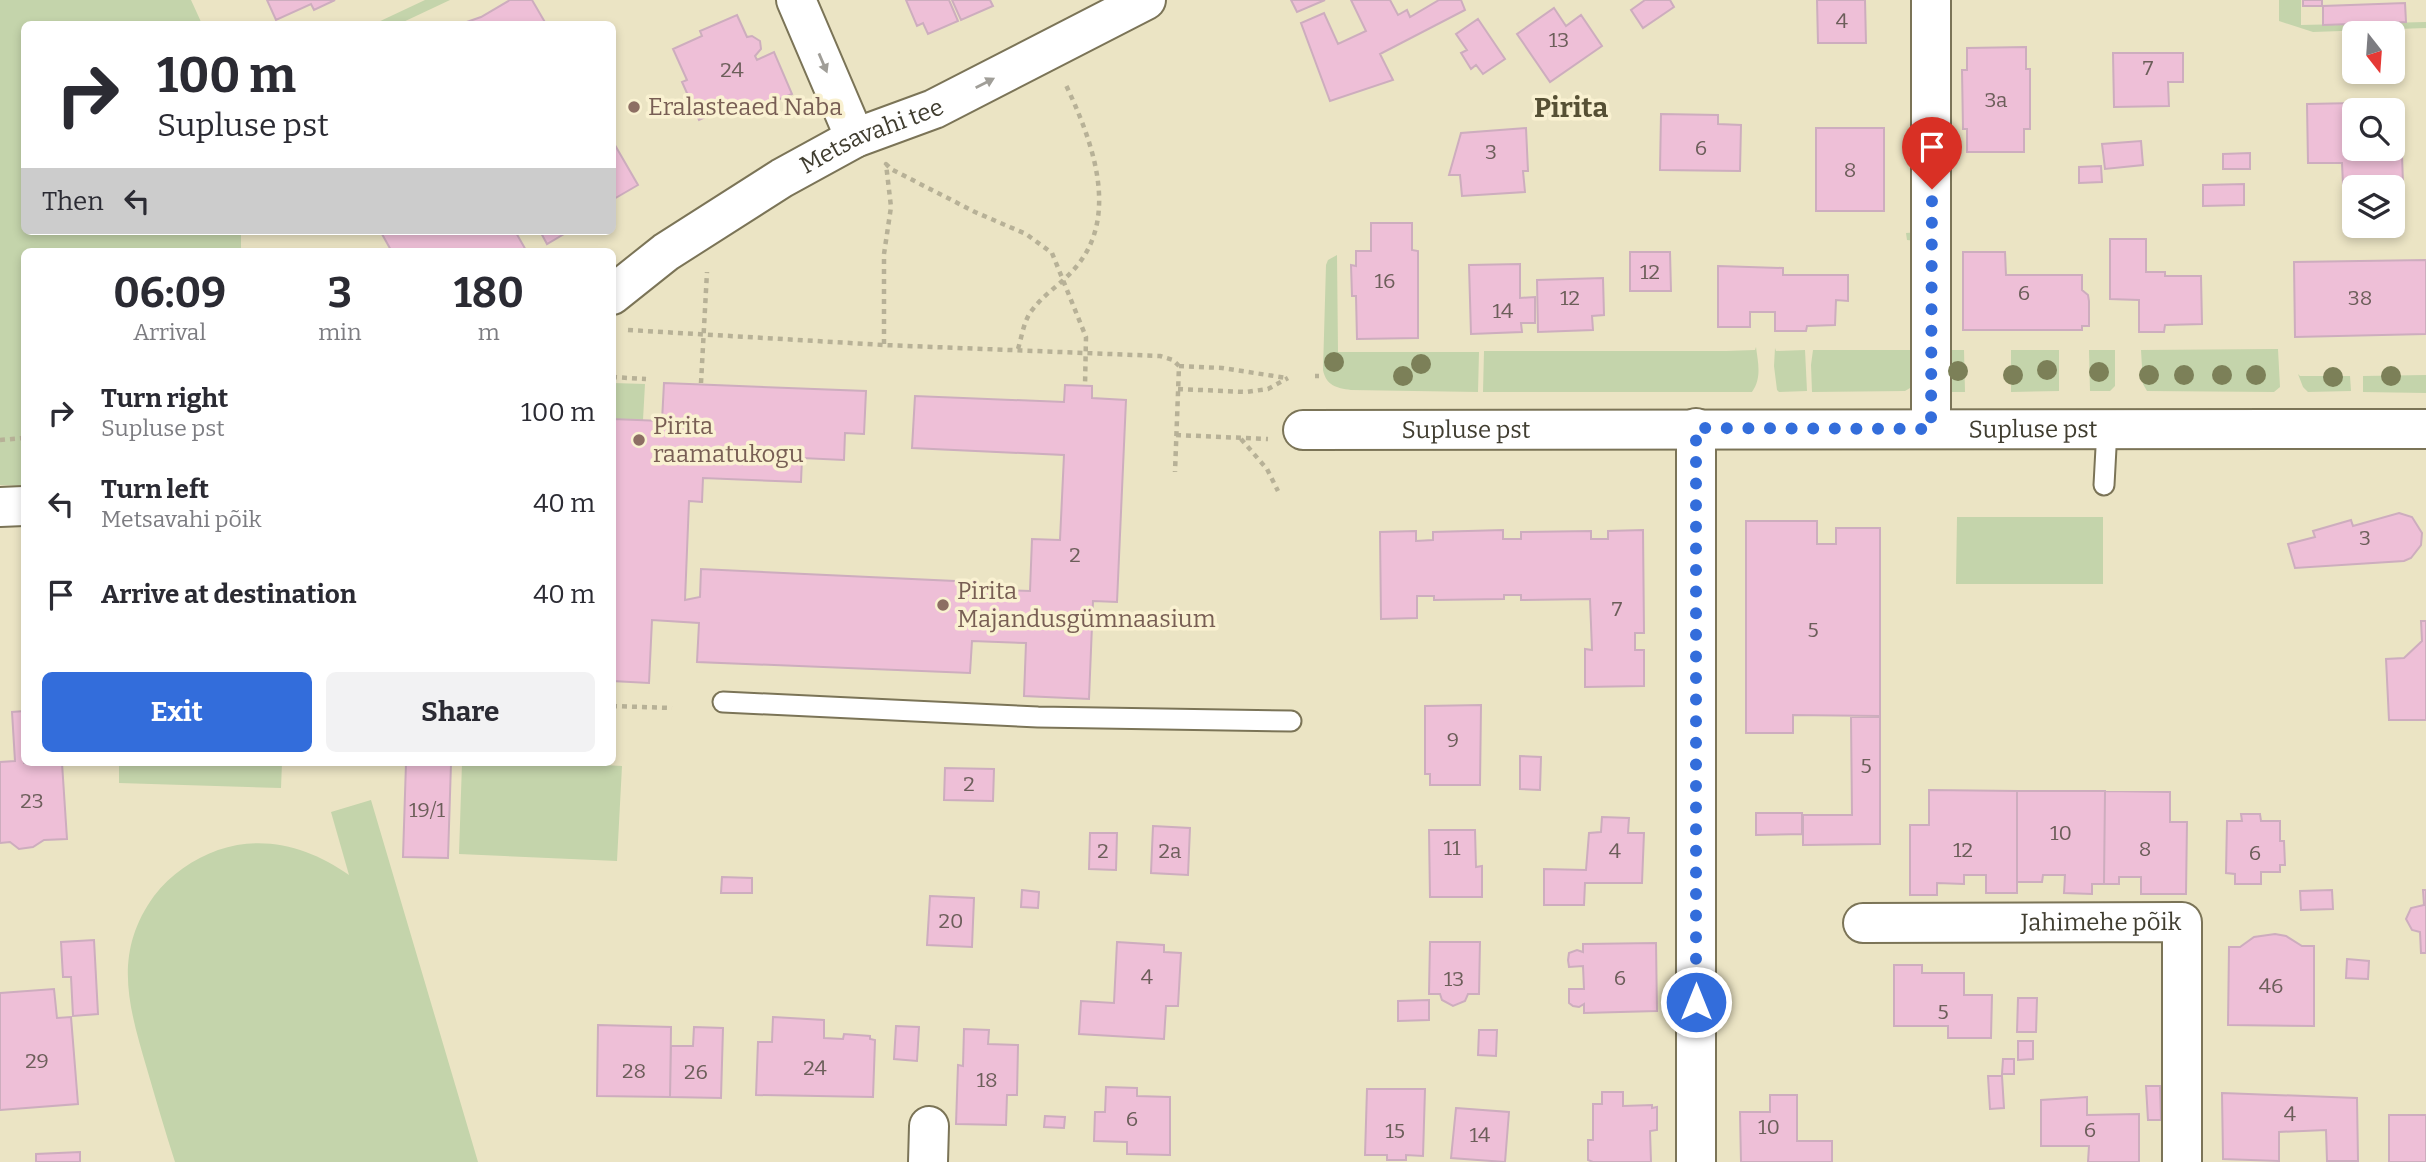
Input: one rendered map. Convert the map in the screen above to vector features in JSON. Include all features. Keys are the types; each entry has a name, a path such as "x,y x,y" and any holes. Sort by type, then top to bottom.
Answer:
{"street":[{"path":"796,0 855,138"},
{"name":"Metsavahi tee","path":"616,310 666,252 782,178 855,138 934,109 1146,0"},
{"path":"1931,0 1931,429"},
{"path":"1696,428 1696,1162"},
{"name":"Supluse pst","path":"1303,430 2426,429"},
{"path":"0,507 21,506"},
{"name":"Jahimehe põik","path":"1863,923 2182,922 2182,1162"}],"lane":[{"path":"2104,485 2107,429"},
{"path":"723,702 1038,717 1291,721"}],"path":[{"path":"1018,349 1031,310 1063,282 1089,249 1096,229 1099,203 1096,164 1078,113 1049,51"},
{"path":"884,345 884,254 891,207 886,164 1040,243 1052,253 1086,337 1085,386"},
{"path":"701,383 707,271"},
{"path":"616,313 704,335 1160,356 1173,360 1179,366 1222,368 1288,378 1268,389 1246,392 1178,389"},
{"path":"1175,471 1179,366"},
{"path":"616,377 646,379"},
{"path":"1176,435 1264,440 1303,430"},
{"path":"0,440 21,438"},
{"path":"1241,439 1267,469 1278,491"},
{"path":"616,706 672,708"}],"green space":[{"path":"0,0 191,0 201,21 21,21 21,235 241,235 241,248 21,248 21,486 0,485"},
{"path":"425,0 450,0 405,21 380,21"},
{"path":"2279,0 2301,0 2301,25 2342,24 2342,31 2313,32 2279,21"},
{"path":"2426,22 2426,28 2405,29 2405,23"},
{"path":"1920,232 1922,370 1915,385 1905,391 1812,392 1813,350 1916,350 1916,241 1907,240 1906,233"},
{"path":"1337,255 1338,352 1479,352 1478,392 1351,390 1336,387 1329,382 1323,370 1326,265 1328,260"},
{"path":"1756,347 1758,376 1752,392 1483,392 1484,351 1726,351 1755,350"},
{"path":"1775,348 1776,351 1805,350 1807,391 1777,390"},
{"path":"2278,349 2280,387 2274,392 2147,391 2143,384 2141,350"},
{"path":"1948,350 1964,350 1965,392 1948,392"},
{"path":"2011,350 2059,350 2059,391 2011,392"},
{"path":"2089,350 2115,350 2115,386 2110,391 2090,391"},
{"path":"2298,374 2350,376 2351,391 2308,392"},
{"path":"2426,375 2426,393 2363,392 2363,376"},
{"path":"616,383 645,384 643,420 616,419"},
{"path":"1957,517 2103,517 2103,584 1956,584"},
{"path":"119,766 282,766 281,788 119,783"},
{"path":"462,766 622,766 617,861 459,854"},
{"path":"371,800 478,1162 175,1162 140,1046 130,1002 129,960 141,918 154,896 183,868 218,850 236,845 253,843 287,846 319,857 349,875 331,812"}],"building":[{"path":"267,0 335,0 314,10 311,4 276,20"},
{"path":"510,0 532,0 544,21 470,21"},
{"path":"906,0 949,0 958,21 928,34 923,23 917,26"},
{"path":"952,0 990,0 993,6 961,20"},
{"path":"1291,0 1325,0 1297,12"},
{"path":"1351,0 1390,0 1398,15 1407,10 1410,17 1439,0 1461,0 1465,10 1380,54 1393,80 1330,101 1301,23 1324,13 1338,44 1366,31"},
{"path":"1645,0 1670,0 1674,7 1643,28 1631,10"},
{"path":"1817,0 1865,0 1866,43 1818,43"},
{"path":"2303,0 2322,0 2322,6 2303,6"},
{"path":"2405,3 2406,22 2342,21 2342,24 2323,25 2323,6"},
{"path":"1554,8 1566,26 1581,15 1602,46 1550,82 1517,34"},
{"path":"737,15 747,37 752,36 760,41 761,49 755,56 757,60 774,52 792,94 751,111 746,100 739,103 739,108 731,115 726,115 721,110 699,120 682,82 687,80 673,49 702,36 700,31"},
{"path":"1478,19 1505,59 1483,74 1476,65 1471,69 1461,53 1467,50 1456,34"},
{"path":"2026,47 2026,69 2030,69 2030,129 2024,129 2024,152 1967,152 1967,129 1963,129 1962,70 1967,70 1967,48"},
{"path":"2113,53 2183,53 2183,82 2168,82 2169,106 2114,107"},
{"path":"2342,103 2342,161 2402,161 2403,175 2343,175 2342,163 2308,163 2307,104"},
{"path":"1661,114 1718,115 1718,124 1741,125 1740,171 1660,170"},
{"path":"1526,128 1528,171 1523,171 1525,192 1462,196 1460,175 1449,175 1461,133"},
{"path":"1816,128 1884,128 1884,211 1816,211"},
{"path":"2141,141 2143,165 2105,169 2102,144"},
{"name":"Eralasteaed Naba","path":"616,147 638,185 616,198"},
{"path":"2250,153 2250,169 2223,169 2223,154"},
{"path":"2101,166 2102,182 2079,183 2079,167"},
{"path":"2244,184 2244,205 2203,206 2203,185"},
{"path":"1371,223 1412,223 1412,250 1418,251 1418,338 1357,339 1356,296 1352,296 1351,265 1356,266 1356,251 1371,251"},
{"path":"383,235 517,235 525,248 390,248"},
{"path":"542,235 562,235 547,244"},
{"path":"2110,239 2146,239 2146,272 2165,272 2165,276 2201,276 2202,324 2165,325 2164,332 2139,332 2139,300 2110,299"},
{"path":"1630,252 1670,252 1671,291 1630,291"},
{"path":"1963,252 2005,252 2006,275 2082,275 2082,290 2088,295 2089,301 2089,326 2082,326 2082,330 1963,330"},
{"path":"2426,260 2426,334 2295,337 2294,262"},
{"path":"1520,264 1520,298 1535,297 1535,323 1521,323 1522,332 1471,334 1469,265"},
{"path":"1718,266 1783,268 1783,275 1848,275 1848,301 1836,300 1835,325 1807,326 1806,331 1775,331 1775,312 1750,312 1750,327 1718,327"},
{"path":"1603,278 1604,315 1592,316 1593,330 1538,332 1537,280"},
{"path":"664,383 866,391 864,434 845,433 844,460 802,458 801,482 703,478 702,502 689,501 685,600 700,597 701,569 976,582 976,589 1030,591 1032,539 1060,540 1064,455 912,448 915,396 1064,402 1065,385 1092,386 1092,398 1126,400 1117,602 1093,601 1089,699 1024,696 1026,643 972,641 970,673 697,662 699,623 652,620 649,683 616,681 616,419 662,421"},
{"path":"2399,513 2412,517 2422,533 2421,545 2411,558 2404,561 2295,568 2288,544 2315,537 2313,531 2351,520 2353,526"},
{"path":"1746,521 1817,521 1817,544 1836,544 1836,528 1880,528 1880,716 1793,715 1793,733 1746,733"},
{"path":"1503,530 1503,539 1521,539 1521,532 1591,531 1591,539 1608,539 1608,531 1643,530 1644,633 1635,633 1635,650 1644,650 1644,686 1585,687 1585,649 1592,650 1590,599 1521,600 1521,595 1504,595 1504,599 1434,600 1434,596 1417,596 1417,618 1381,619 1380,532 1416,531 1416,541 1433,540 1433,532"},
{"path":"2421,621 2426,621 2426,720 2389,720 2386,659 2404,658 2422,641"},
{"path":"1481,705 1480,785 1430,785 1430,774 1425,774 1425,706"},
{"path":"21,711 21,766 62,766 67,839 44,840 33,847 19,849 10,842 0,843 0,762 15,761 12,712"},
{"path":"1851,717 1880,717 1880,844 1803,845 1803,815 1852,815"},
{"path":"1520,756 1541,757 1540,790 1520,789"},
{"path":"406,766 451,766 448,858 403,857"},
{"path":"945,768 994,769 993,801 944,800"},
{"path":"1929,790 2017,791 2017,893 1986,893 1986,875 1964,875 1964,884 1937,883 1937,895 1910,895 1910,825 1929,825"},
{"path":"2017,791 2105,791 2104,884 2092,884 2092,894 2064,893 2065,875 2043,875 2042,882 2017,882"},
{"path":"2105,791 2170,792 2170,822 2187,822 2186,894 2141,894 2141,877 2119,877 2119,884 2104,884"},
{"path":"1756,813 1802,813 1802,834 1756,835"},
{"path":"2241,814 2260,814 2261,821 2280,821 2280,841 2284,841 2285,865 2280,865 2280,872 2261,872 2261,884 2235,884 2235,874 2226,873 2227,821 2242,821"},
{"path":"1602,817 1629,818 1628,833 1644,833 1642,883 1585,883 1584,905 1544,905 1544,869 1586,870 1589,833 1601,832"},
{"path":"1153,826 1190,828 1188,875 1151,873"},
{"path":"1429,830 1475,830 1476,867 1482,866 1482,897 1430,897"},
{"path":"1090,833 1117,833 1116,870 1089,869"},
{"path":"722,877 752,878 752,893 721,893"},
{"path":"1022,890 1039,892 1038,908 1021,907"},
{"path":"2332,890 2333,909 2301,910 2300,891"},
{"path":"2423,890 2426,890 2426,953 2421,953 2420,932 2412,930 2406,919 2411,908 2424,905"},
{"path":"930,896 974,898 972,947 927,945"},
{"path":"2275,934 2286,936 2302,946 2314,946 2314,1026 2228,1025 2229,947 2240,947 2254,937"},
{"path":"94,940 98,1014 73,1016 71,977 63,977 61,942"},
{"path":"1117,942 1164,945 1164,952 1181,953 1178,1006 1166,1006 1164,1039 1079,1034 1081,1001 1114,1003"},
{"path":"1430,942 1480,942 1479,994 1468,994 1465,1001 1453,1006 1442,1000 1440,994 1429,994"},
{"path":"1656,943 1657,1011 1584,1013 1584,1004 1579,1007 1569,1003 1569,989 1584,989 1583,966 1569,967 1569,953 1577,950 1583,952 1583,944"},
{"path":"2347,959 2369,961 2368,979 2346,978"},
{"path":"1894,965 1922,965 1922,973 1964,973 1964,995 1992,995 1991,1038 1948,1038 1948,1026 1894,1026"},
{"path":"54,989 57,1018 71,1017 78,1104 0,1110 0,993"},
{"path":"2018,998 2037,998 2036,1032 2017,1032"},
{"path":"1429,1000 1429,1020 1398,1021 1398,1001"},
{"path":"773,1017 824,1020 824,1038 843,1039 844,1034 870,1036 870,1039 875,1040 873,1097 756,1095 758,1042 772,1042"},
{"path":"598,1025 671,1027 670,1097 597,1096"},
{"path":"896,1026 919,1027 917,1061 894,1059"},
{"path":"694,1027 723,1028 721,1098 670,1097 671,1046 693,1046"},
{"path":"964,1029 989,1030 988,1044 1018,1045 1017,1095 1007,1095 1006,1125 956,1124 958,1065 963,1066"},
{"path":"1479,1030 1497,1030 1496,1056 1478,1055"},
{"path":"2018,1041 2033,1041 2033,1059 2018,1060"},
{"path":"2003,1059 2014,1059 2014,1074 2002,1074"},
{"path":"1988,1076 2002,1076 2004,1108 1990,1109"},
{"path":"2146,1086 2160,1086 2161,1120 2148,1120"},
{"path":"1106,1087 1137,1088 1137,1096 1170,1097 1170,1155 1127,1154 1127,1142 1094,1141 1095,1112 1105,1112"},
{"path":"1367,1089 1425,1089 1423,1156 1406,1155 1406,1160 1387,1160 1387,1155 1365,1155"},
{"path":"1602,1092 1623,1092 1623,1106 1657,1107 1657,1130 1650,1131 1651,1162 1588,1160 1588,1140 1593,1140 1593,1104 1602,1104"},
{"path":"2222,1093 2357,1098 2358,1161 2327,1161 2326,1130 2279,1132 2279,1161 2223,1159"},
{"path":"1770,1095 1797,1095 1797,1141 1832,1141 1832,1162 1741,1162 1740,1112 1770,1112"},
{"path":"2087,1097 2087,1115 2139,1114 2139,1162 2088,1162 2089,1146 2041,1146 2041,1100"},
{"path":"1456,1108 1509,1112 1505,1162 1451,1158"},
{"path":"2389,1115 2426,1115 2426,1162 2389,1162"},
{"path":"1045,1116 1065,1117 1064,1128 1044,1127"},
{"path":"80,1152 80,1162 36,1162 36,1154"}],"place":[{"name":"Eralasteaed Naba","path":"634,107"},
{"name":"Pirita raamatukogu","path":"639,440"},
{"name":"Pirita Majandusgümnaasium","path":"943,605"}],"district":[{"name":"Pirita","path":"1571,107"}],"route":[{"path":"1696,1002 1696,428 1931,429 1932,189"}]}
